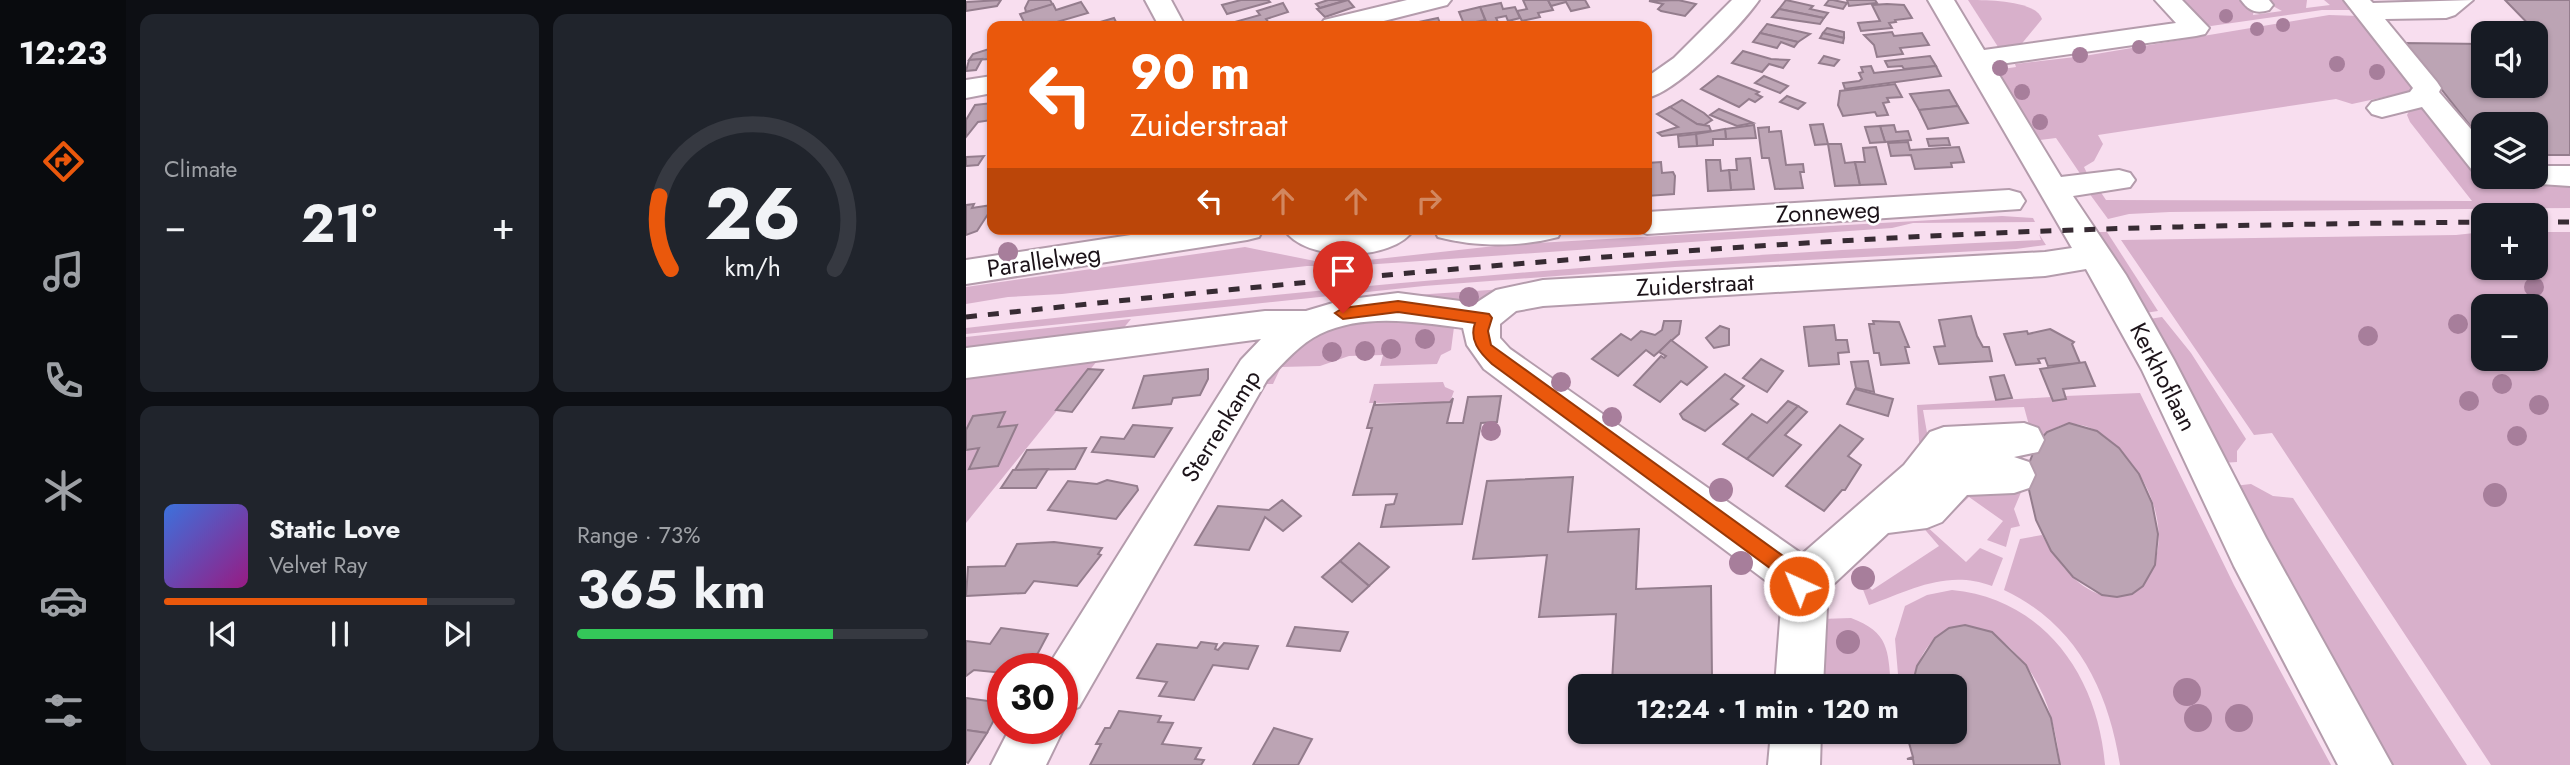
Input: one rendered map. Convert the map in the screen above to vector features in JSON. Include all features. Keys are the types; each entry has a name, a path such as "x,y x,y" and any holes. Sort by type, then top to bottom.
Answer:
{"street":[{"path":"1158,0 1168,21"},
{"path":"1352,21 1438,0"},
{"path":"1652,86 1684,64 1746,0"},
{"name":"Kerkhoflaan","path":"1941,0 2114,285 2161,370 2250,552 2366,765"},
{"path":"1977,60 2196,28 2168,0"},
{"path":"2362,6 2446,10 2460,0"},
{"path":"2362,6 2427,88 2421,98 2382,108"},
{"path":"966,89 987,86"},
{"path":"2424,94 2435,103 2471,148"},
{"path":"2548,176 2570,176"},
{"path":"2053,188 2119,180"},
{"name":"Zonneweg","path":"1652,223 2009,201"},
{"name":"Parallelweg","path":"966,272 1208,235"},
{"path":"1311,235 1318,239 1360,243 1382,235"},
{"name":"Zuiderstraat","path":"1484,318 1500,303 1543,293 2045,264 2094,256"},
{"path":"1306,325 1343,313 1398,306 1484,318 1480,331 1484,348 1497,359 1797,577 1804,607 1800,674"},
{"name":"Sterrenkamp","path":"966,363 1265,325 1306,325"},
{"name":"Sterrenkamp","path":"1078,663 1254,370 1276,347 1306,325"},
{"path":"1799,586 1919,478 1944,444 2019,457"},
{"path":"1017,765 1029,744"},
{"path":"1794,765 1795,744"}],"shaded area":[{"path":"1968,0 2020,5 2038,13 2042,19 2019,47 2000,50"},
{"path":"2179,0 2245,0 2254,9 2253,15 2282,11 2262,0 2307,0 2306,8 2330,5 2324,0 2347,0 2354,10 2322,10 2211,26 2204,24"},
{"path":"2329,15 2359,16 2412,84 2412,91 2352,104 2336,99 2098,135 2103,144 2094,161 2084,167 2087,173 2081,175 2056,138 2040,140 1996,70 2016,67 2015,64 2084,56"},
{"path":"2426,104 2471,161 2471,189 2548,189 2548,181 2570,182 2570,208 2548,208 2548,203 2471,203 2471,209 2170,212 2129,214 2108,219 2089,193 2098,188 2106,200 2472,201 2410,122 2407,115 2410,109"},
{"path":"2002,216 2033,218 2035,222 1913,223 1892,228 1349,266 1307,266 1062,294 1008,297 966,304 966,287 1245,247 1325,263 1350,262 1504,245"},
{"path":"2096,232 2107,232 2158,311 2145,313"},
{"path":"2548,232 2570,232 2570,765 2491,765 2272,433 2254,435 2121,240 2471,233 2471,280 2548,280"},
{"path":"2039,234 2046,245 2016,249 1675,267 1424,286 966,334 966,328 1368,286 1772,254 2041,240"},
{"path":"1519,288 1472,304 1415,295"},
{"path":"1388,316 1454,327 1451,350 1441,355 1437,364 1380,366 1383,355 1349,356 1320,366 1281,367 1273,384 1259,384 1284,355 1333,326"},
{"path":"2162,317 2191,353 2246,439 2237,451 2237,462 2222,463 2149,319"},
{"path":"1131,319 966,523 966,337"},
{"path":"1443,382 1445,387 1454,391 1450,402 1369,403 1374,384"},
{"path":"2140,393 2234,585 2331,765 2120,765 2107,710 2084,662 2069,640 2051,621 2004,590 2020,539 2042,535 2070,575 2098,594 2123,596 2143,583 2156,560 2158,528 2149,492 2125,455 2108,438 2087,427 2065,424 2033,440 2024,407 1923,410 1929,444 1920,459 1917,405 2051,397 2053,401 2066,399 2065,396"},
{"path":"2251,484 2273,496 2293,498 2467,765 2386,765 2234,486"},
{"path":"2022,490 2014,509 2020,526 2011,528 2006,547 1987,540 2003,521 1969,497 1951,514 1948,510 1967,491"},
{"path":"1921,525 1925,525 1966,562 1980,548 2003,558 1992,586 1976,581 1944,581 1915,588 1869,605 1857,574 1872,590 1939,546"},
{"path":"1952,590 1985,596 2014,609 2039,626 2061,648 2078,673 2091,702 2105,765 2060,765 2053,725 2045,699 2033,675 2009,646 1992,634 1974,628 1958,627 1943,633 1930,644 1916,674 1898,674 1895,639 1905,606 1927,595"},
{"path":"1851,618 1873,629 1884,644 1890,674 1819,674 1821,619"}],"building":[{"path":"1001,0 997,6 966,11 966,2"},
{"path":"1029,0 1050,0 1053,5 1026,12"},
{"path":"1241,0 1270,2 1227,14 1222,5"},
{"path":"1328,0 1347,0 1320,8 1316,4"},
{"path":"1348,0 1354,7 1325,17 1317,9"},
{"path":"1523,0 1548,0 1553,10 1538,13 1540,17 1522,21 1517,11 1527,9"},
{"path":"1548,0 1585,0 1589,7 1571,11 1566,2 1551,6"},
{"path":"1678,0 1696,4 1685,16 1661,11 1658,9 1663,4 1649,1"},
{"path":"1786,0 1813,6 1810,9 1828,13 1824,18 1779,9"},
{"path":"1829,0 1847,3 1843,9 1825,5"},
{"path":"1847,0 1875,0 1877,3 1849,6"},
{"path":"2505,0 2570,0 2570,155 2548,155 2548,112 2471,112 2471,127 2405,43 2471,44 2471,98 2548,98 2548,21 2525,21"},
{"path":"1081,2 1088,13 1060,21 1024,21 1020,14 1053,4 1056,10"},
{"path":"1283,3 1288,12 1266,19 1268,21 1238,21 1260,15 1257,11"},
{"path":"1501,3 1503,9 1515,7 1520,18 1508,21 1506,16 1496,18 1498,21 1486,21 1480,7"},
{"path":"1872,5 1904,5 1912,18 1889,23 1892,28 1861,31 1858,23 1880,21"},
{"path":"1480,7 1485,20 1463,21 1459,12"},
{"path":"1779,9 1824,18 1820,24 1772,17"},
{"path":"1767,24 1810,34 1798,42 1760,33"},
{"path":"1827,28 1844,32 1844,38 1823,33"},
{"path":"1892,32 1894,36 1922,33 1929,45 1900,48 1903,54 1877,57 1874,45 1864,35"},
{"path":"1760,33 1798,42 1794,47 1781,42 1777,48 1753,42"},
{"path":"1823,33 1844,38 1843,43 1820,38"},
{"path":"987,50 987,59 969,60 973,54"},
{"path":"1743,51 1771,59 1789,60 1783,68 1769,64 1762,72 1732,63"},
{"path":"1824,56 1839,60 1834,66 1819,63"},
{"path":"1930,56 1936,66 1904,69 1902,66 1888,67 1885,61"},
{"path":"982,59 976,70 966,71 969,60"},
{"path":"1871,66 1874,73 1936,66 1941,76 1845,89 1843,83 1862,79 1859,73 1863,72 1861,67"},
{"path":"1718,76 1759,92 1756,94 1762,97 1755,102 1749,99 1739,107 1701,89"},
{"path":"1764,76 1788,86 1780,93 1755,83"},
{"path":"1895,84 1902,97 1887,98 1889,102 1883,103 1888,115 1877,116 1875,112 1843,116 1838,105 1840,91"},
{"path":"1949,90 1958,106 1919,110 1910,94"},
{"path":"1787,96 1805,103 1798,109 1780,102"},
{"path":"1682,100 1712,120 1704,125 1697,124 1670,107"},
{"path":"987,104 987,121 978,122 966,137 966,120 975,105"},
{"path":"1958,106 1968,123 1928,129 1919,110"},
{"path":"1670,107 1697,124 1709,126 1711,131 1662,136 1658,133 1678,127 1657,114"},
{"path":"1719,109 1753,123 1737,126 1710,115"},
{"path":"1823,124 1828,144 1815,145 1810,125"},
{"path":"1754,125 1756,138 1726,139 1725,129"},
{"path":"1894,125 1896,132 1908,131 1911,140 1885,142 1880,126"},
{"path":"1880,126 1885,142 1870,143 1865,127"},
{"path":"1769,127 1769,132 1781,131 1786,165 1803,164 1804,172 1800,172 1803,188 1775,189 1769,158 1762,158 1758,128"},
{"path":"1725,129 1726,139 1713,139 1713,145 1697,146 1696,134"},
{"path":"1696,134 1697,146 1679,147 1678,136"},
{"path":"1948,138 1950,145 1929,146 1927,139"},
{"path":"1908,142 1910,150 1959,147 1964,162 1951,163 1952,167 1915,169 1911,155 1891,156 1888,143"},
{"path":"1828,144 1841,144 1845,163 1855,162 1860,185 1835,186"},
{"path":"1876,147 1886,184 1860,185 1855,162 1865,162 1863,148"},
{"path":"984,156 978,165 966,166 966,157"},
{"path":"1750,158 1754,189 1731,190 1729,170 1737,170 1736,159"},
{"path":"1706,160 1720,160 1721,171 1729,170 1731,190 1708,191"},
{"path":"1661,162 1662,173 1673,172 1674,194 1652,196 1652,163"},
{"path":"974,204 972,208 987,206 987,216 977,231 966,235 966,205"},
{"path":"1971,316 1983,347 1989,347 1992,361 1939,364 1934,347 1945,346 1939,320"},
{"path":"1664,321 1681,321 1679,334 1654,356 1646,350 1618,376 1592,359 1621,334 1631,340 1641,331 1655,335 1662,330"},
{"path":"1873,321 1899,322 1909,347 1905,347 1909,363 1881,365 1879,353 1874,353 1869,324 1874,324"},
{"path":"1834,325 1836,340 1847,340 1849,352 1838,353 1839,364 1809,366 1804,327"},
{"path":"1720,326 1729,329 1729,345 1714,348 1706,338"},
{"path":"2050,329 2074,342 2072,344 2080,363 2048,366 2045,358 2038,359 2040,363 2016,365 2004,334 2027,331 2028,334"},
{"path":"1671,340 1707,367 1687,385 1681,381 1660,402 1634,385 1661,356 1666,356 1659,352"},
{"path":"1761,359 1783,371 1767,392 1743,378"},
{"path":"1868,361 1874,392 1856,388 1851,362"},
{"path":"2085,362 2095,386 2063,389 2066,399 2053,401 2040,369"},
{"path":"1088,369 1103,370 1072,412 1056,410"},
{"path":"1208,369 1208,379 1200,395 1173,398 1171,404 1133,408 1144,376"},
{"path":"1725,374 1744,386 1731,399 1738,404 1705,431 1683,419 1680,414"},
{"path":"2004,375 2012,398 1996,400 1990,377"},
{"path":"1855,389 1893,399 1888,416 1847,404"},
{"path":"1501,396 1497,422 1481,423 1462,524 1381,527 1386,505 1394,504 1397,494 1353,495 1372,428 1367,428 1375,401 1375,405 1450,402 1453,398 1447,423 1463,423 1468,397"},
{"path":"1788,401 1798,406 1747,459 1723,444 1752,414 1767,423"},
{"path":"1798,406 1807,412 1785,435 1801,445 1773,476 1747,459"},
{"path":"1005,412 998,427 1017,425 998,466 969,469 979,448 966,450 966,430 973,416"},
{"path":"2069,423 2097,431 2119,448 2139,474 2152,503 2158,534 2155,565 2143,586 2132,594 2117,597 2102,595 2073,577 2051,551 2036,520 2029,490 2030,461 2037,443 2047,432"},
{"path":"1133,425 1172,428 1154,457 1092,452 1101,437 1124,439"},
{"path":"1840,425 1863,439 1848,456 1861,465 1845,490 1842,490 1824,511 1786,486"},
{"path":"1086,448 1075,469 1015,470 1027,450"},
{"path":"1048,469 1036,488 1001,488 1013,470"},
{"path":"1573,477 1568,532 1639,529 1636,589 1711,586 1712,674 1612,674 1616,614 1539,617 1547,555 1473,559 1487,481"},
{"path":"1107,480 1137,486 1138,490 1116,519 1048,510 1068,481 1097,484"},
{"path":"1282,500 1301,516 1283,531 1265,517 1249,550 1195,545 1218,506 1269,510"},
{"path":"1054,542 1102,548 1098,554 1101,555 1077,586 1034,581 1025,593 966,596 968,567 1005,566 1017,544"},
{"path":"1359,543 1389,567 1369,586 1340,561"},
{"path":"1340,561 1369,586 1352,602 1322,577"},
{"path":"1965,625 1992,632 2026,665 2051,718 2060,765 1914,765 1913,759 1907,759 1913,757 1909,744 1967,744 1967,674 1915,674 1917,666 1935,638 1949,628"},
{"path":"1295,627 1348,632 1340,651 1287,646"},
{"path":"1001,628 1048,634 1038,653 987,653 987,671 974,670 966,676 966,641 990,644"},
{"path":"1201,642 1217,644 1215,649 1218,650 1224,643 1258,646 1248,669 1213,665 1194,700 1159,696 1167,682 1137,678 1157,644 1197,648"},
{"path":"966,698 987,701 987,733 966,730"},
{"path":"1119,711 1161,716 1158,722 1173,723 1162,744 1201,748 1195,759 1204,760 1201,765 1090,765 1101,744 1096,744 1105,728 1110,728"},
{"path":"1274,728 1312,739 1298,765 1253,765"},
{"path":"966,730 987,733 968,763"}],"railway":[{"path":"966,317 1437,271 1792,244 2125,228 2471,222"},
{"path":"2548,222 2570,222"}],"route":[{"path":"1343,313 1398,306 1484,318 1480,331 1484,348 1797,577 1799,586"}]}
